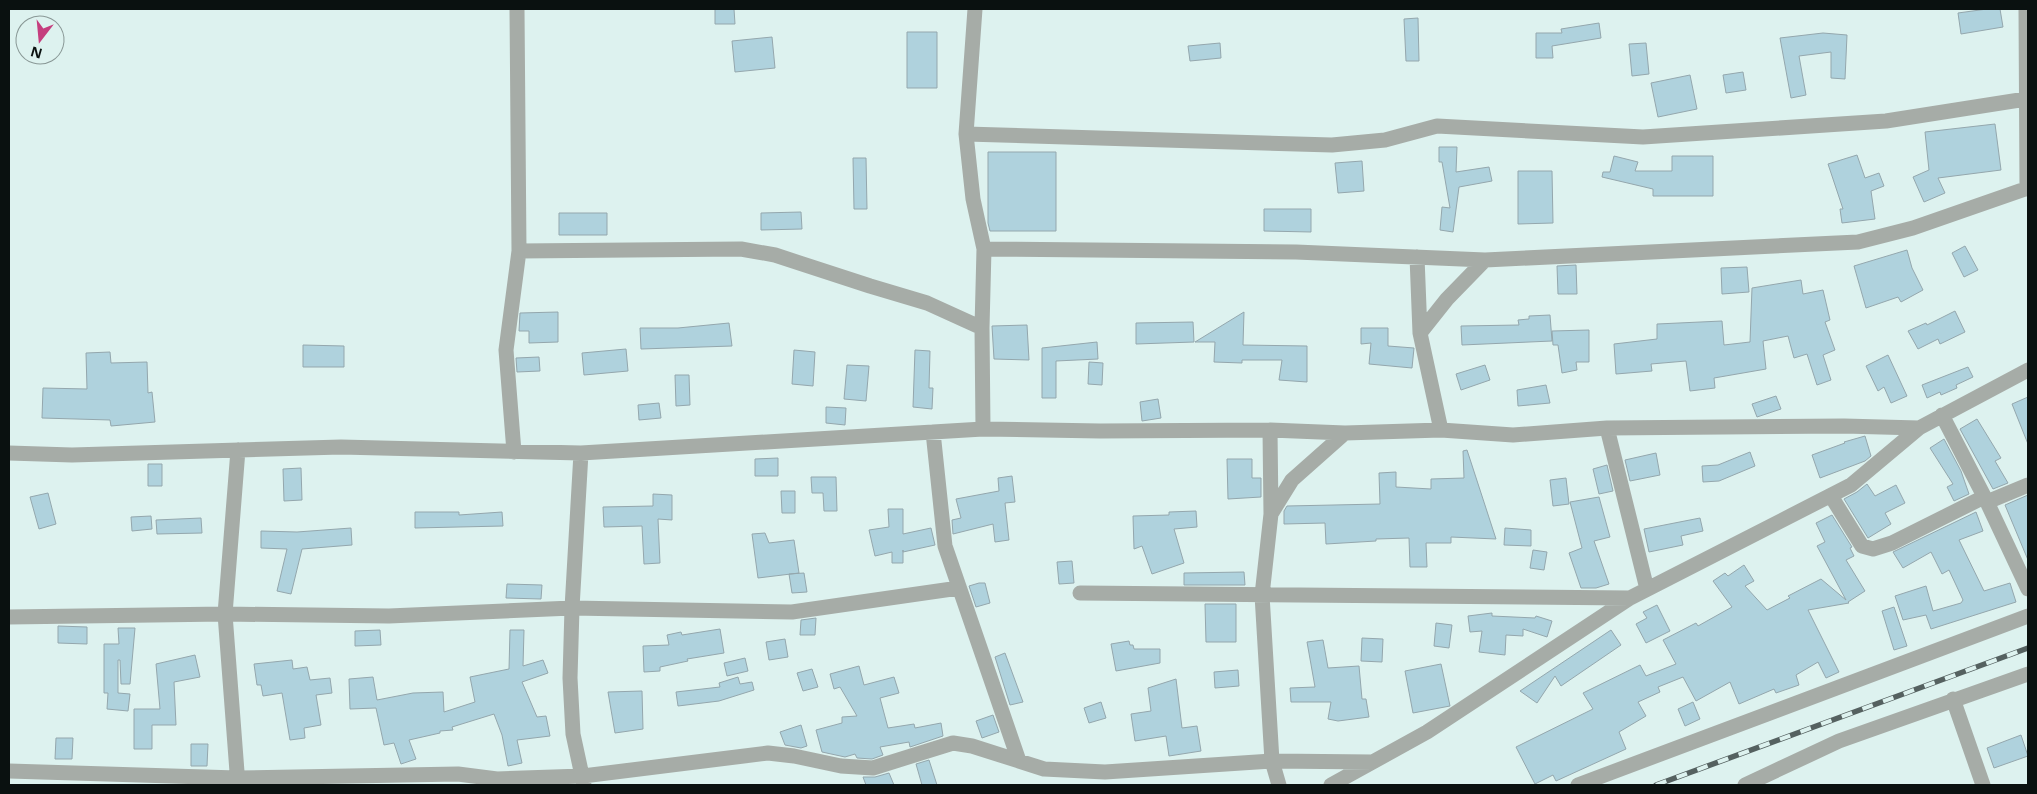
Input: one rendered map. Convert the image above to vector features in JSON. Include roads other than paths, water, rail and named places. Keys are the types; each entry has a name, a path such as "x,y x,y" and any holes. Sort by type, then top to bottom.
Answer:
{"street":[{"path":"514,452 506,350 519,251 517,9"},
{"path":"975,9 966,134 973,199 984,249 982,328 983,429"},
{"path":"984,249 1296,252 1485,260 1858,242 1913,228 2028,188 2026,9"},
{"path":"966,134 1332,144 1385,140 1437,126 1643,137 1886,121 2026,99"},
{"path":"519,251 741,249 775,255 927,303 982,328"},
{"path":"1417,257 1420,333 1441,430"},
{"path":"1420,333 1447,299 1485,260"},
{"path":"1331,785 1427,732 1630,598 1850,485 1919,428 2028,370"},
{"path":"1942,415 1986,499 2028,589"},
{"path":"9,453 72,455 341,447 581,453 983,429 1100,431 1270,430 1345,433 1441,430 1513,435 1607,428 1844,426 1919,428"},
{"path":"1607,428 1647,589"},
{"path":"1270,430 1271,514 1262,594 1272,761 1280,785"},
{"path":"934,432 945,546 1020,761"},
{"path":"1271,514 1292,480 1345,433"},
{"path":"238,450 225,614 238,781"},
{"path":"581,453 570,678 573,734 584,780"},
{"path":"1831,496 1854,536 1862,546 1873,549 1892,544 1986,499 2028,485"},
{"path":"9,617 225,614 389,616 572,608 792,612 959,588"},
{"path":"1080,593 1630,598"},
{"path":"1578,785 2028,616"},
{"path":"1745,785 1839,742 1953,699 2028,674"},
{"path":"1953,699 1982,785"},
{"path":"9,771 238,781 458,774 497,778 584,780 768,753 794,756 841,766 872,768 953,744 972,746 1044,769 1105,772 1272,761 1373,762"}],"railway":[{"path":"1656,785 2028,648"}]}
